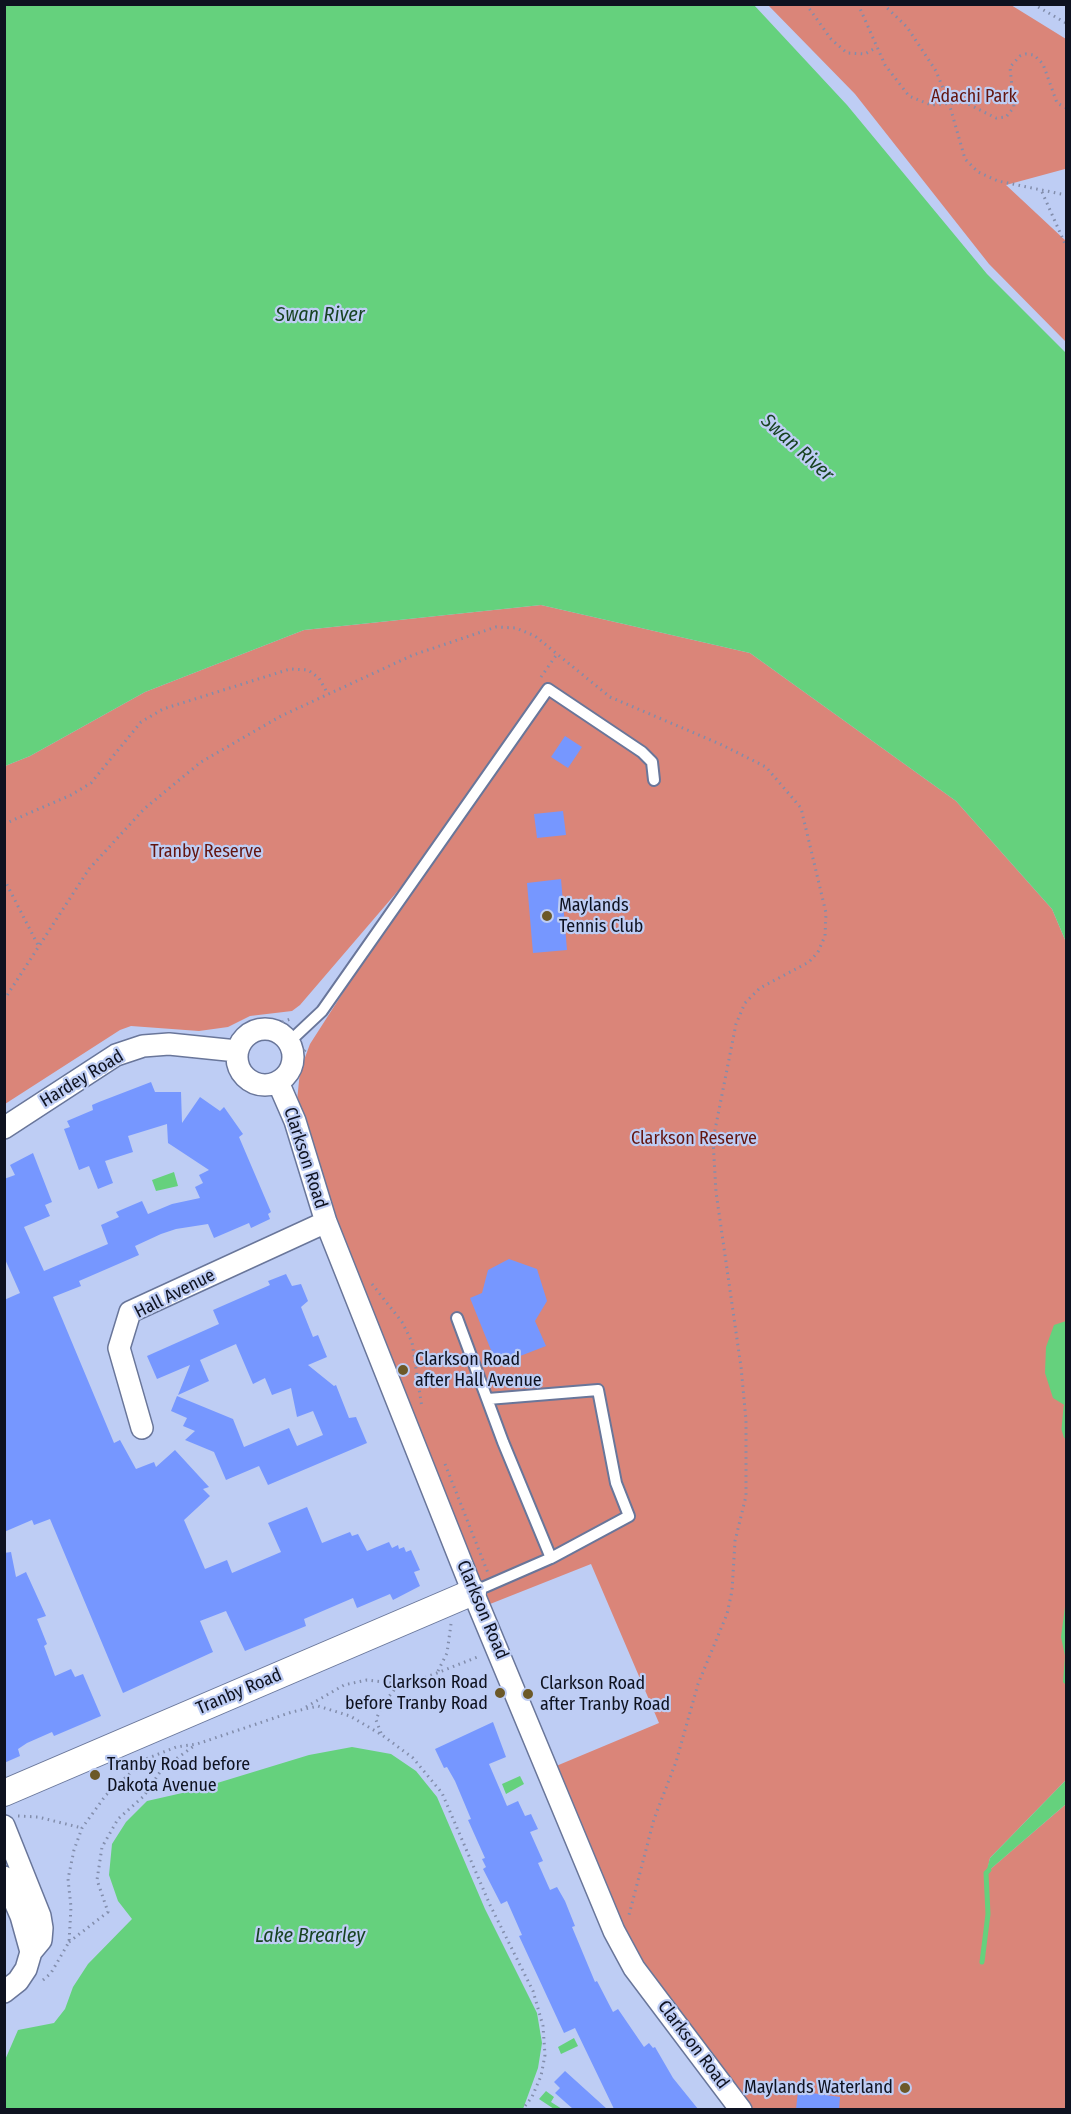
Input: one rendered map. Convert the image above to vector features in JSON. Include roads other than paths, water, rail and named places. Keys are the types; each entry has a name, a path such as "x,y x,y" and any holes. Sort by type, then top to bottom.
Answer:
{"street":[{"path":"260,1029 271,1029 281,1034 289,1042 292,1050 291,1069 278,1082 267,1085 248,1080 241,1072 237,1051 249,1033 260,1029"},
{"name":"Hardey Road","path":"4,1128 116,1055 143,1046 169,1044 237,1051"},
{"name":"Clarkson Road","path":"278,1082 295,1121 326,1222 473,1592 614,1931 634,1968 741,2109"},
{"name":"Hall Avenue","path":"142,1428 119,1348 130,1312 326,1222"},
{"name":"Tranby Road","path":"4,1793 473,1592"},
{"path":"4,1992 18,1981 31,1952 41,1940 40,1916 10,1821"},
{"path":"4,1877 31,1952"}],"lane":[{"path":"289,1042 322,1011 548,689 642,752 652,762 654,780"},
{"path":"457,1318 551,1558"},
{"path":"473,1592 551,1558 629,1516 616,1483 598,1390 488,1398"}],"water":[{"name":"Swan River","path":"5,4 754,5 847,105 987,274 1066,353 1066,942 1052,909 956,801 750,653 541,605 304,630 145,692 30,756 5,766"},
{"path":"174,1172 178,1186 156,1191 152,1180"},
{"path":"1066,1321 1066,1406 1053,1398 1045,1373 1046,1347 1054,1325"},
{"path":"1066,1599 1066,1685 1063,1682 1065,1656 1061,1637"},
{"name":"Lake Brearley","path":"352,1747 391,1754 416,1771 437,1797 485,1909 537,2013 542,2043 538,2068 523,2109 5,2109 5,2060 18,2030 54,2023 65,2009 73,1987 88,1964 132,1919 118,1901 109,1875 112,1844 126,1822 147,1801 191,1791 309,1755"},
{"path":"520,1776 524,1784 506,1794 502,1784"},
{"path":"1066,1780 1066,1804 986,1873 990,1858"},
{"path":"574,2038 578,2046 561,2054 558,2047"},
{"path":"546,2091 554,2097 551,2102 562,2109 554,2109 539,2099"}],"waterway":[{"path":"1066,1407 1064,1429 1066,1436"},
{"path":"982,1962 988,1914 986,1873 989,1870"}],"place":[{"name":"Maylands Tennis Club","path":"547,916"},
{"name":"Clarkson Road after Hall Avenue","path":"403,1370"},
{"name":"Clarkson Road before Tranby Road","path":"500,1693"},
{"name":"Clarkson Road after Tranby Road","path":"528,1694"},
{"name":"Tranby Road before Dakota Avenue","path":"95,1775"},
{"name":"Maylands Waterland","path":"905,2088"}],"park label":[{"name":"Adachi Park","path":"974,97"},
{"name":"Tranby Reserve","path":"206,852"},
{"name":"Clarkson Reserve","path":"694,1139"}]}
